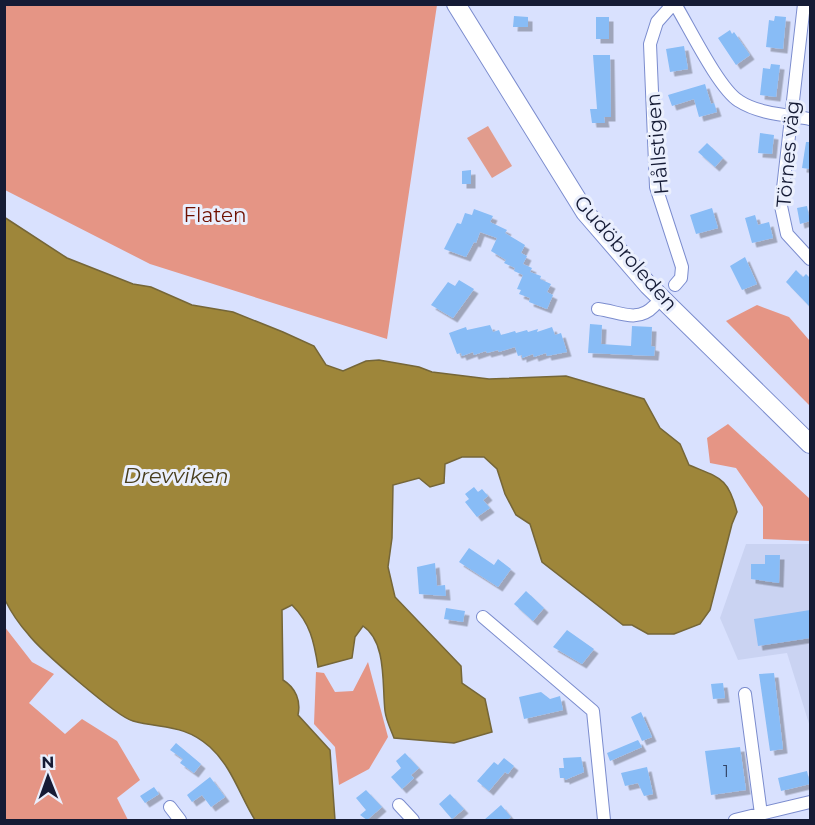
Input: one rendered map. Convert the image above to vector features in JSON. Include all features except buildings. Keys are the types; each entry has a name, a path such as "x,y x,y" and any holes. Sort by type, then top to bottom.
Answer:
{"main road":[{"name":"Gudöbroleden","path":"456,4 585,212 648,285 810,444"},
{"name":"Gudöbroleden","path":"468,4 540,127 593,207 653,278 810,430"}],"street":[{"path":"674,4 736,100 758,109 810,119"},
{"name":"Hållstigen","path":"674,4 657,22 650,44 656,187 682,267 681,279 675,285"},
{"name":"Törnes väg","path":"804,4 781,206 787,234 810,259"},
{"path":"598,309 628,316 647,313 654,306"},
{"path":"483,616 593,711 604,820"},
{"path":"744,694 761,814"},
{"path":"735,820 810,802"},
{"path":"399,805 413,820"},
{"path":"170,807 180,820"}],"shaded area":[{"path":"488,126 512,166 492,178 467,138"},
{"path":"746,544 810,544 810,727 787,653 738,660 720,618"}],"green space":[{"name":"Flaten","path":"4,5 437,5 387,339 150,264 5,190"},
{"path":"757,305 789,317 810,341 810,406 726,321"},
{"path":"728,424 810,499 810,541 763,539 763,507 736,468 710,463 707,438"},
{"path":"4,626 32,662 54,674 29,703 65,734 82,719 117,741 140,780 117,798 128,820 5,820"},
{"path":"368,662 388,737 369,769 339,785 335,747 314,724 316,672 324,673 335,692 353,691"}],"water":[{"name":"Drevviken","path":"4,217 67,258 133,284 151,287 192,305 233,312 283,332 314,346 326,365 343,371 366,361 379,360 419,367 432,372 489,379 566,376 644,399 660,428 680,444 689,465 721,480 734,500 737,512 710,610 700,624 674,634 648,634 632,625 623,625 542,562 530,524 516,515 505,494 497,469 484,457 462,457 445,464 444,483 430,487 419,478 393,485 392,538 388,567 395,597 461,666 462,683 485,699 492,732 454,743 394,738 387,721 380,653 371,633 363,626 355,637 352,658 318,667 310,633 292,605 282,610 283,680 296,695 299,705 298,715 330,750 335,820 255,820 224,763 210,747 191,734 124,717 47,654 18,622 5,600"}]}
